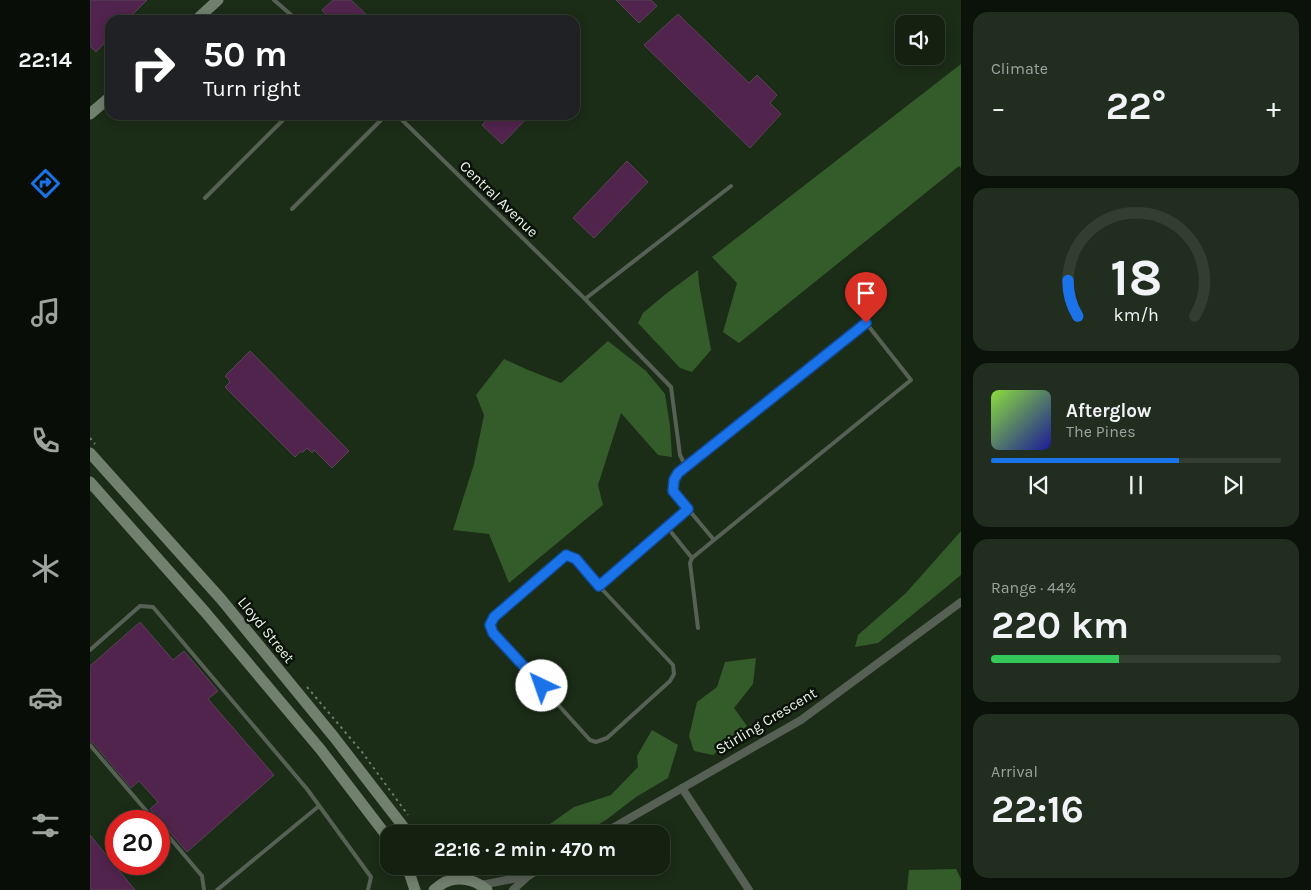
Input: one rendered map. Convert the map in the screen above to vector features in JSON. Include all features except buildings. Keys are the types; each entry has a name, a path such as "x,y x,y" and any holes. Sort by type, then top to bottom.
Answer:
{"main road":[{"path":"202,15 218,0"},
{"path":"90,114 105,100"},
{"name":"Lloyd Street","path":"90,453 221,599 334,736 402,825"},
{"path":"90,482 206,613 320,750 380,827"},
{"path":"410,875 416,890"},
{"path":"461,875 482,886"},
{"path":"434,890 445,882 456,879 467,879 482,886"}],"street":[{"name":"Stirling Crescent","path":"618,825 801,720 961,602"},
{"path":"682,788 748,890"},
{"path":"482,886 501,880 528,876"},
{"path":"513,890 528,876"}],"lane":[{"path":"274,0 291,15"},
{"path":"205,198 283,120"},
{"path":"292,209 381,120"},
{"name":"Central Avenue","path":"402,120 585,299 671,387 680,455 686,467"},
{"path":"585,299 731,186"},
{"path":"698,628 690,562 692,558 911,380 866,323 678,473 674,480 673,491 714,540"},
{"path":"599,586 688,509"},
{"path":"667,527 692,558"},
{"path":"566,555 576,559 599,586 672,665 674,674 670,680 607,738 596,742 590,740 512,654 493,633 490,625 494,617 566,555"},
{"path":"90,650 140,606 153,607 307,789 371,877 368,890"},
{"path":"90,745 146,810"},
{"path":"217,890 319,806"},
{"path":"170,839 202,876 204,890"}],"path":[{"path":"498,875 501,880"}],"green space":[{"path":"961,64 961,168 959,166 739,343 723,332 737,283 712,257"},
{"path":"698,270 711,350 692,372 680,368 638,323 643,313"},
{"path":"608,341 646,371 665,394 672,457 658,455 621,413 598,485 603,505 509,583 489,534 453,530 474,464 484,415 476,395 504,359 561,383"},
{"path":"961,531 961,575 878,643 855,647 858,635 906,593"},
{"path":"756,658 753,684 734,708 747,726 713,755 694,751 689,736 697,702 717,687 725,662"},
{"path":"652,730 678,745 668,778 636,797 606,820 597,825 548,825 574,807 611,795 638,767 637,756"},
{"path":"956,869 961,879 961,890 907,890 909,870"}],"route":[{"path":"542,686 493,633 490,625 494,617 566,555 576,559 599,586 688,509 673,491 674,480 678,473 866,323"}]}
